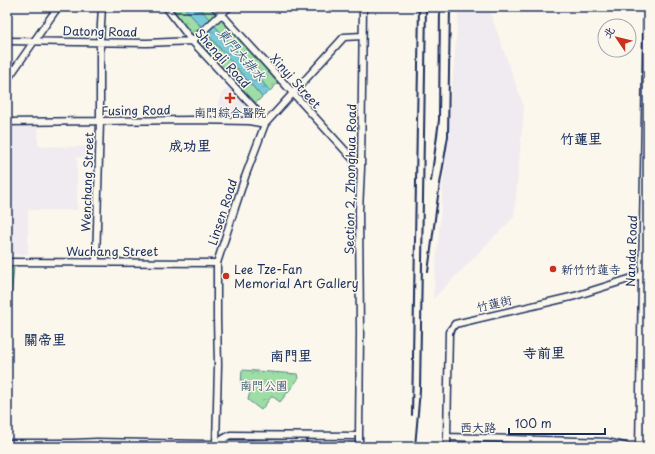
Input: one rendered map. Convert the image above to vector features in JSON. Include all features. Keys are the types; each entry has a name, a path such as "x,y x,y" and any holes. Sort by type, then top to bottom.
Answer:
{"main road":[{"name":"Nanda Road","path":"640,447 645,274 648,7"}],"street":[{"path":"7,80 58,7"},
{"name":"Wenchang Street","path":"96,262 102,7"},
{"name":"Shengli Road","path":"166,7 192,41 257,111 265,124"},
{"name":"Xinyi Street","path":"215,7 361,168"},
{"path":"192,41 229,7"},
{"name":"Section 2, Zhonghua Road","path":"358,447 360,332 359,210 363,7"},
{"name":"Linsen Road","path":"216,445 218,365 216,318 218,263 244,181 265,124 344,37 362,36"},
{"name":"Datong Road","path":"7,41 100,41 147,43 192,41"},
{"name":"Fusing Road","path":"7,122 249,121 265,124"},
{"name":"Wuchang Street","path":"7,262 218,263"},
{"name":"竹蓮街","path":"447,447 449,332 455,324 575,296 645,274"},
{"path":"216,445 230,435 359,436"},
{"name":"西大路","path":"447,437 599,442 628,447"},
{"path":"7,444 97,442 216,445 302,443"},
{"path":"216,445 223,447"}],"shaded area":[{"path":"459,7 488,7 524,107 514,217 433,299"},
{"name":"南門綜合醫院","path":"229,87 249,108 248,115 218,115 218,103 222,93"},
{"path":"11,127 38,127 38,146 88,147 87,158 77,157 77,210 28,210 28,254 7,255 7,155 12,155"}],"green space":[{"path":"169,7 184,7 201,27 192,36"},
{"path":"199,7 212,7 217,12 209,19"},
{"path":"222,20 278,83 270,91 215,26"},
{"path":"206,33 262,97 256,103 198,41"},
{"path":"7,267 14,267 11,298 7,297"},
{"name":"南門公園","path":"242,370 298,374 299,378 280,402 272,396 261,410 248,400 251,387 241,384"}],"water":[{"path":"184,7 199,7 270,91 262,97"}],"tunnel":[{"path":"303,443 485,447"}],"railway":[{"path":"412,415 419,7"},
{"path":"415,447 420,390 426,7"},
{"path":"431,181 439,120 440,7"},
{"path":"428,272 448,136 450,7"}],"place":[{"name":"南門綜合醫院","path":"230,98"},
{"name":"新竹竹蓮寺","path":"553,269"},
{"name":"Lee Tze-Fan Memorial Art Gallery","path":"226,276"}],"district":[{"name":"竹蓮里","path":"581,138"},
{"name":"成功里","path":"190,145"},
{"name":"關帝里","path":"45,339"},
{"name":"寺前里","path":"544,352"},
{"name":"南門里","path":"291,355"}],"water label":[{"name":"東門大排水","path":"242,54"}]}
